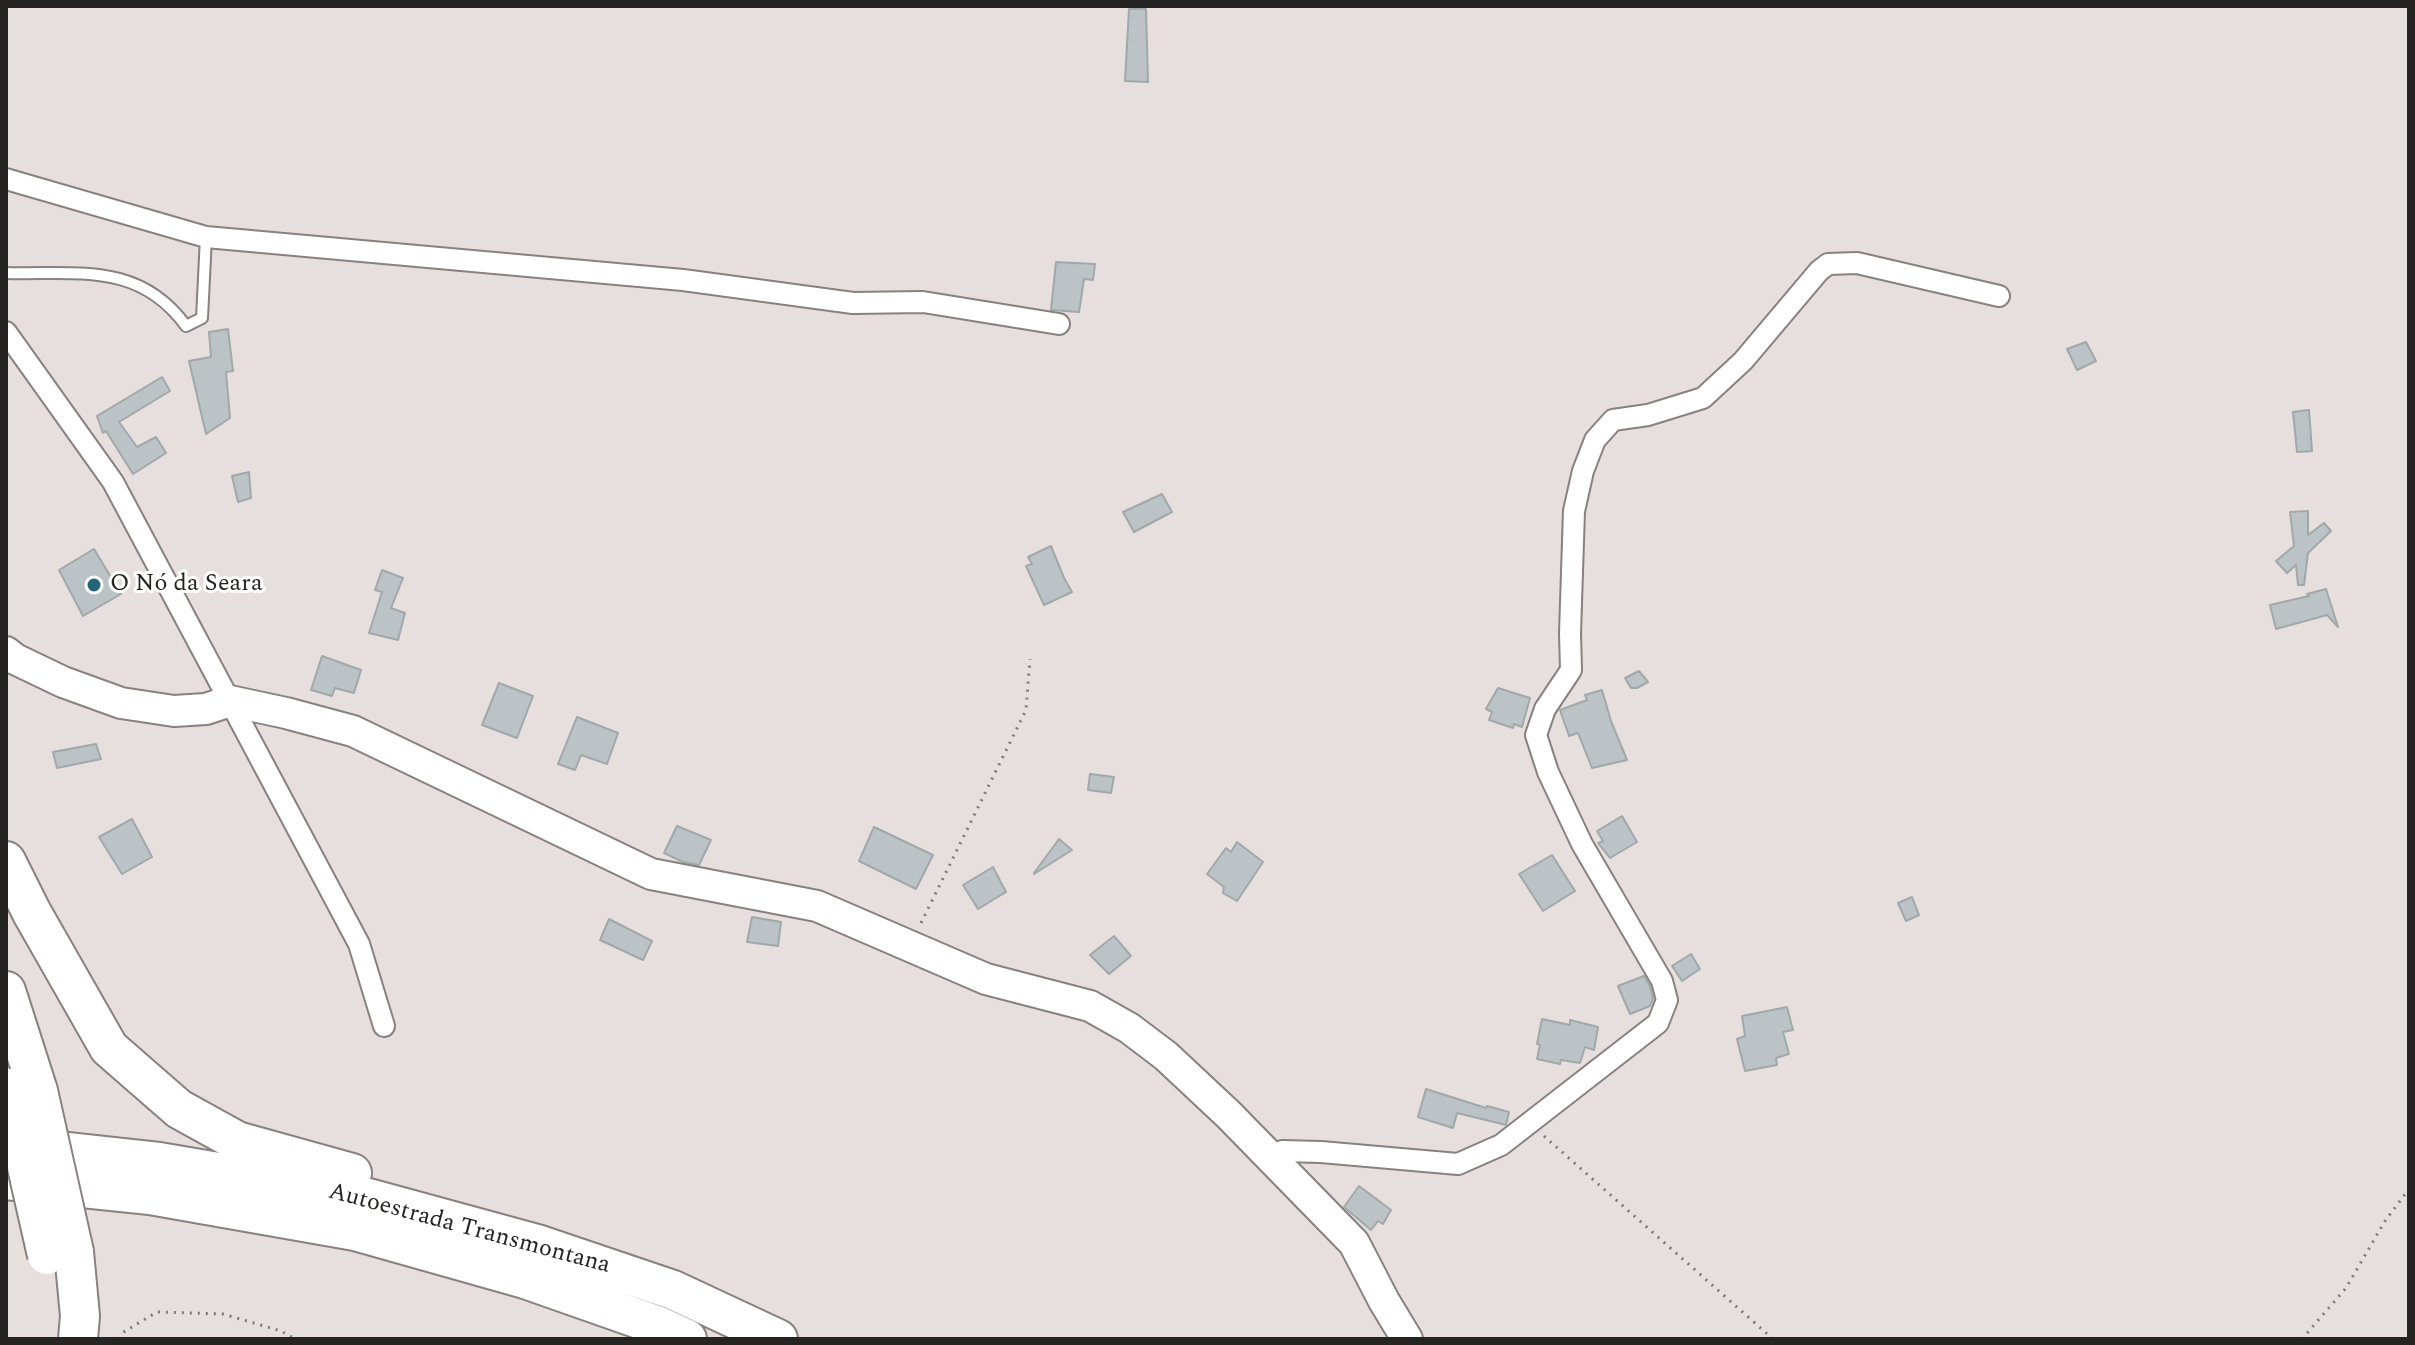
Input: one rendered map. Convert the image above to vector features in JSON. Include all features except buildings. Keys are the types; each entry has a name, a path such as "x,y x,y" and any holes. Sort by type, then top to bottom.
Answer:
{"highway":[{"path":"6,861 109,1048 179,1109 237,1141 435,1197 537,1244"},
{"path":"6,991 17,1086 60,1253 80,1316 78,1339"},
{"name":"Autoestrada Transmontana","path":"6,1145 159,1162 365,1197 537,1244 673,1290 778,1339"},
{"name":"Autoestrada Transmontana","path":"6,1180 150,1195 355,1231 525,1279 659,1326 687,1339"},
{"path":"55,1339 60,1253"}],"street":[{"path":"6,179 206,237 683,280 853,303 923,302 1059,324"},
{"path":"1269,1156 1282,1151 1321,1152 1458,1164 1501,1145 1658,1023 1667,1000 1662,981 1582,844 1548,772 1536,735 1545,709 1571,670 1574,511 1583,471 1595,440 1613,420 1648,415 1703,398 1743,361 1828,264 1857,263 1999,296"},
{"path":"6,332 113,482 359,944 384,1026"},
{"path":"6,652 63,682 121,703 174,711 206,709 230,701 353,731 651,874 817,906 986,979 1090,1006 1129,1028 1166,1056 1229,1115 1354,1243 1407,1339"}],"lane":[{"path":"6,273 88,272 119,278 146,290 176,313 186,326 202,318 206,237"}],"path":[{"path":"910,947 1026,710 1030,659"},
{"path":"1529,1123 1773,1339"},
{"path":"2302,1339 2346,1288 2385,1221 2409,1189"},
{"path":"120,1339 122,1333 157,1312 223,1314 281,1331 295,1339"}],"place":[{"name":"O Nó da Seara","path":"94,585"}]}
